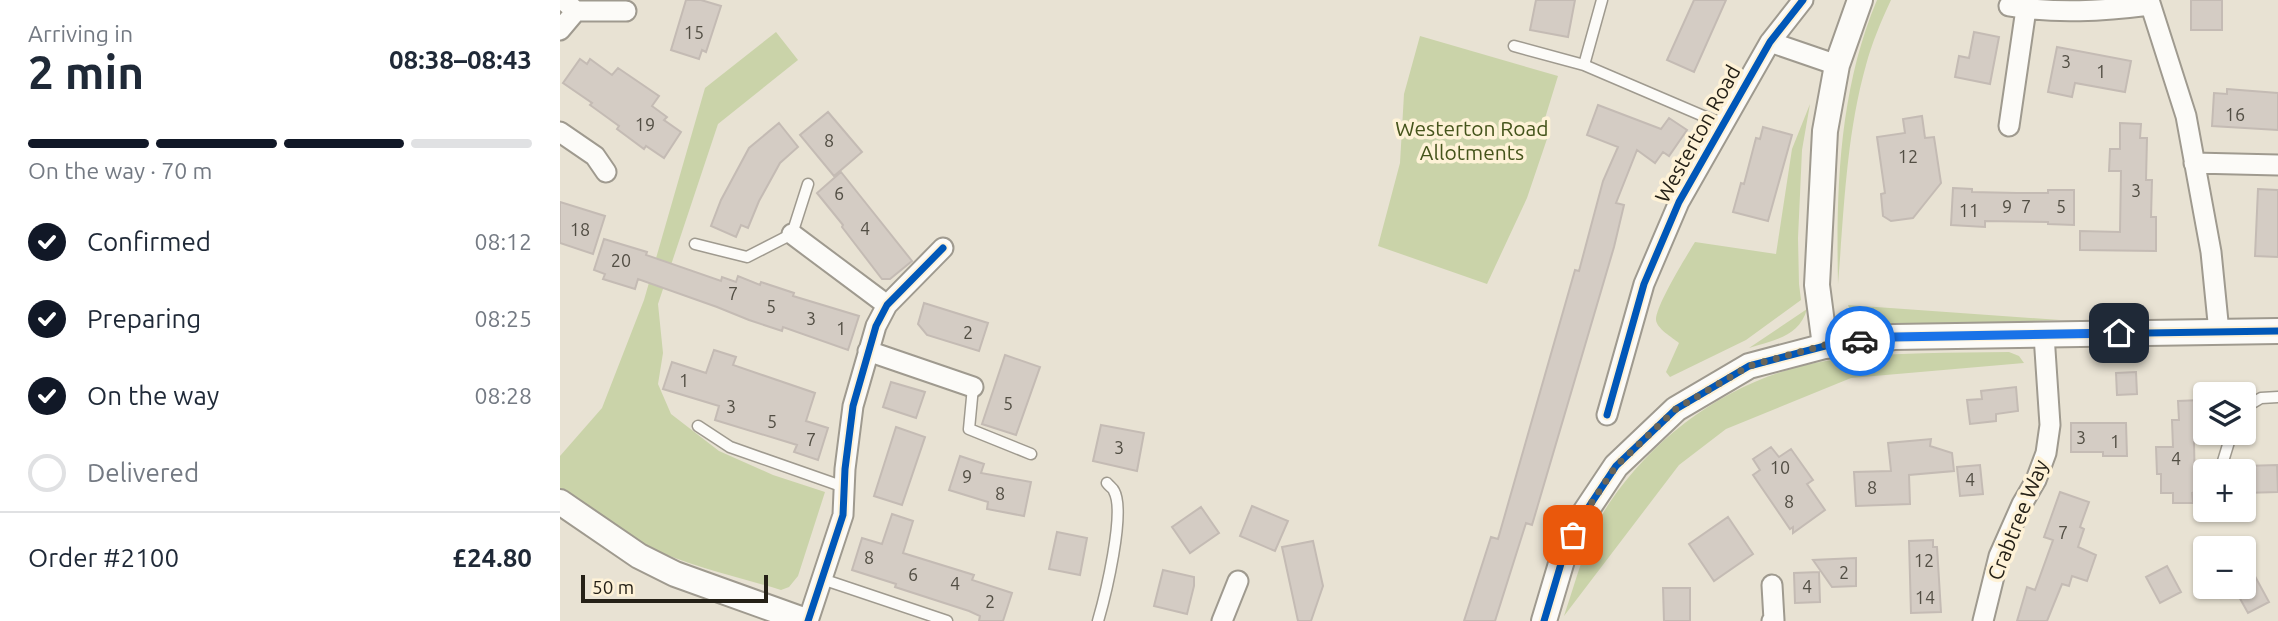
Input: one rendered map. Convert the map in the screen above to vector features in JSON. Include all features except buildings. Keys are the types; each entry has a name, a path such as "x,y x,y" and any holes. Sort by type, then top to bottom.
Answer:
{"street":[{"name":"Westerton Road","path":"1607,415 1644,284 1679,202 1770,42 1803,0"},
{"path":"1825,345 1817,285 1825,131 1837,65 1860,0"},
{"path":"2009,126 2017,7 2097,11 2149,3 2186,116 2211,252 2219,332"},
{"path":"560,30 569,5 626,12"},
{"path":"1770,42 1837,65"},
{"path":"560,132 595,156 606,172"},
{"path":"2194,163 2278,165"},
{"path":"792,234 887,305"},
{"path":"560,502 639,556 675,574 807,621 842,515 853,406 876,326 887,305 943,248"},
{"path":"1544,621 1563,557 1584,514 1616,466 1676,409 1749,366 1825,345 1894,337 2278,331"},
{"name":"Crabtree Way","path":"1983,621 1999,556 2036,480 2046,453 2050,425 2044,335"},
{"path":"868,351 973,387"},
{"path":"1222,621 1238,581"},
{"path":"1772,585 1774,621"}],"lane":[{"path":"1584,65 1602,0"},
{"path":"1514,46 1584,65 1722,124"},
{"path":"695,244 747,257 792,234 808,184"},
{"path":"973,387 969,429 1031,454"},
{"path":"2256,401 2278,397"},
{"path":"698,426 730,447 844,487"},
{"path":"1098,621 1108,585 1118,510 1114,491 1107,483"},
{"path":"822,579 947,621"}],"green space":[{"path":"1877,0 1891,0 1868,57 1859,92 1847,174 1838,284 1842,140 1855,69"},
{"path":"776,32 798,60 718,124 658,304 663,353 658,384 671,414 719,451 773,475 825,492 798,576 789,587 781,590 695,565 646,546 612,527 560,489 560,456 602,408 644,300 705,88"},
{"name":"Westerton Road Allotments","path":"1420,36 1558,76 1542,128 1549,133 1527,198 1487,284 1378,246 1400,163 1404,94"},
{"path":"1810,104 1802,150 1798,238 1801,300 1746,340 1670,377 1666,372 1679,343 1662,330 1656,320 1666,293 1695,242 1776,254 1792,149"},
{"path":"1848,305 2060,320 1883,326 1861,321 1853,315"},
{"path":"1807,309 1792,332 1749,348"},
{"path":"2009,352 2019,356 2024,363 1851,378 1726,429 1679,465 1564,616 1589,543 1610,502 1631,474 1655,449 1709,406 1739,389 1804,365 1838,359 1902,354"}],"cycle path":[{"path":"1607,415 1644,284 1679,202 1770,42 1803,0"},
{"path":"808,621 843,515 845,469 853,406 876,326 887,305 943,248"},
{"path":"1544,621 1563,557 1584,514 1616,466 1676,409 1749,366 1825,346 1894,337 2278,331"}],"way so far":[{"path":"1573,535 1616,466 1676,409 1749,366 1825,345 1860,341"}],"route":[{"path":"1860,341 1894,337 2119,333"}]}
